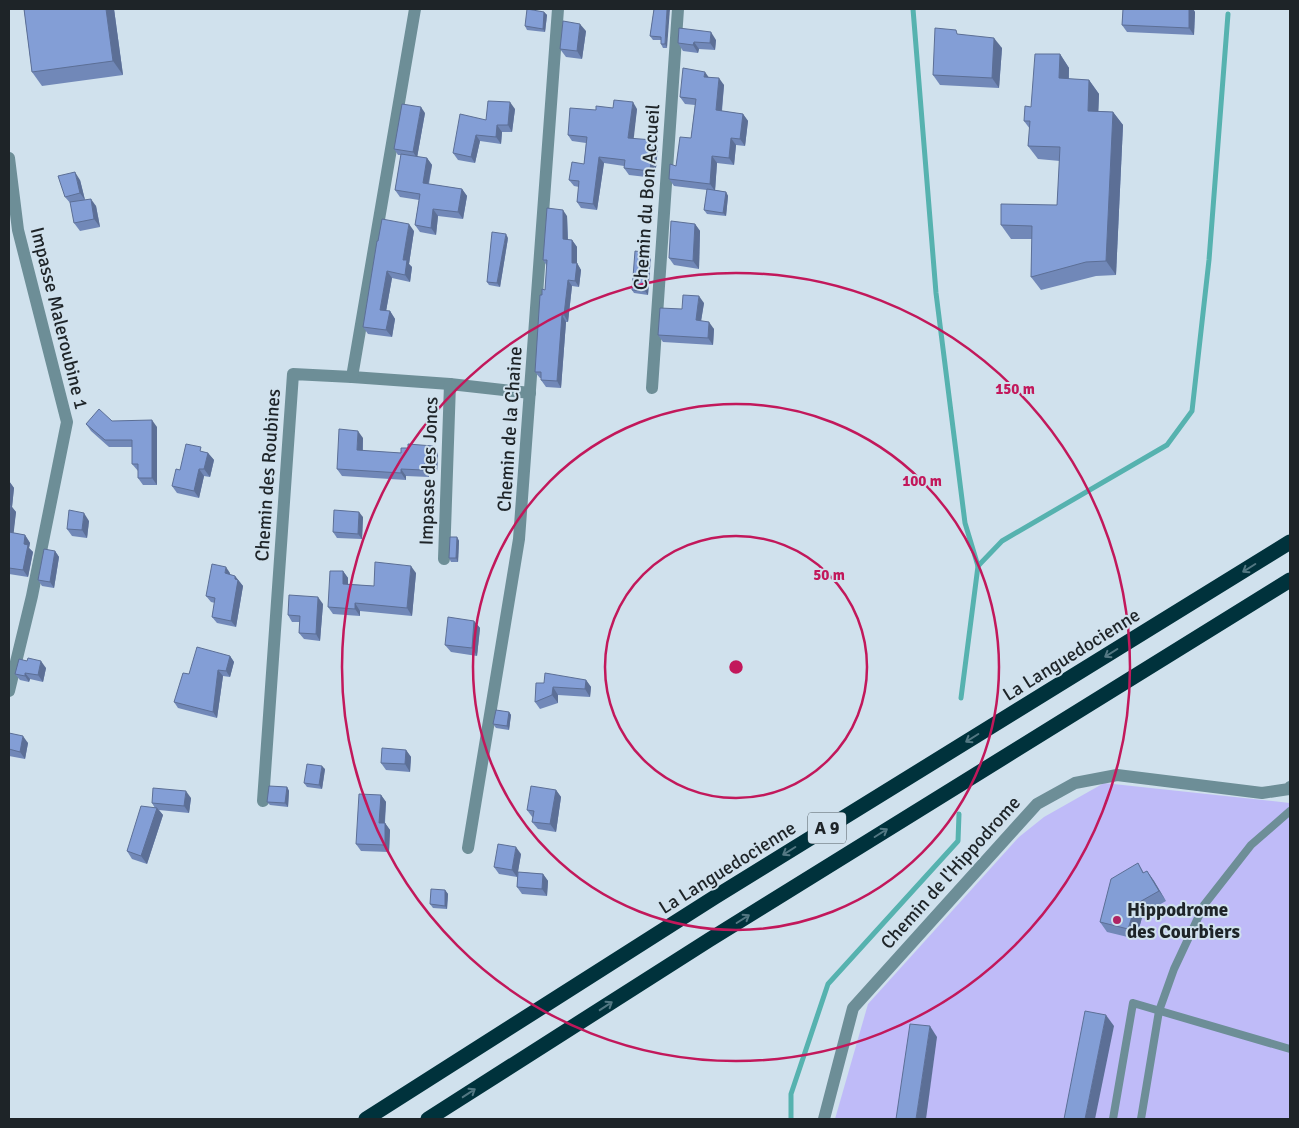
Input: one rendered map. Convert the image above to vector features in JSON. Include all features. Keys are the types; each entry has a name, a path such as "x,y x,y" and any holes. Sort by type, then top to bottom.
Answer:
{"highway":[{"name":"La Languedocienne","path":"366,1119 715,897 1290,542"},
{"name":"A 9","path":"428,1119 726,929 1290,580"}],"street":[{"path":"415,9 352,377 450,384 530,393"},
{"name":"Chemin de la Chaine","path":"468,848 520,539 558,9"},
{"name":"Chemin du Bon Accueil","path":"652,388 678,9"},
{"name":"Impasse Maleroubine 1","path":"9,158 18,230 67,422 32,596 9,691"},
{"name":"Chemin des Roubines","path":"263,801 293,374 352,377"},
{"name":"Impasse des Joncs","path":"444,560 450,384"},
{"name":"Chemin de l'Hippodrome","path":"824,1119 854,1008 1037,804 1076,783 1117,775 1262,793 1288,789 1290,787"}],"lane":[{"path":"1142,1119 1159,1011 1174,969 1204,905 1251,845 1290,811"},
{"path":"1113,1119 1133,1003 1290,1049"}],"shaded area":[{"name":"Hippodrome des Courbiers","path":"1104,783 1290,803 1290,1119 835,1119 868,1004 1019,837 1044,817"}],"building":[{"path":"24,9 106,9 113,61 32,72"},
{"path":"527,9 544,12 543,29 525,26"},
{"path":"654,9 667,9 665,44 661,44 661,37 650,36"},
{"path":"1123,9 1189,9 1189,28 1122,25"},
{"path":"563,21 580,24 577,51 560,49"},
{"path":"679,28 711,32 710,43 694,42 693,45 678,43"},
{"path":"935,28 956,30 957,34 994,38 992,78 933,75"},
{"path":"1035,54 1060,54 1059,78 1089,80 1088,111 1113,112 1106,261 1086,262 1031,277 1032,226 1001,225 1001,204 1057,205 1060,147 1028,146 1030,121 1024,121 1025,106 1031,107"},
{"path":"683,68 705,72 704,77 719,78 716,110 743,114 740,139 731,138 729,158 712,156 710,184 669,179 670,164 676,166 680,137 691,138 696,99 680,97"},
{"path":"614,100 633,102 628,138 653,140 650,171 624,168 625,160 599,157 593,204 577,202 579,181 569,180 572,162 584,164 587,137 568,135 570,108 596,110 596,106 613,108"},
{"path":"488,101 510,102 508,125 497,125 496,137 476,135 471,157 453,153 460,114 486,120"},
{"path":"402,104 421,107 413,152 394,149"},
{"path":"401,154 427,158 423,183 462,189 458,212 433,209 431,228 415,225 420,194 395,190"},
{"path":"75,172 80,193 65,197 58,176"},
{"path":"707,189 726,192 723,213 704,210"},
{"path":"91,199 94,219 74,223 70,202"},
{"path":"547,208 563,210 563,239 572,240 572,263 577,263 575,281 568,280 564,315 562,315 557,381 541,380 541,372 535,372 540,295 542,295 542,289 545,290 547,260 543,260"},
{"path":"382,219 409,224 403,260 407,260 405,275 387,271 380,310 390,311 386,330 363,327"},
{"path":"671,221 695,224 693,261 669,258"},
{"path":"492,232 506,234 497,283 487,282"},
{"path":"635,251 649,253 645,291 632,290"},
{"path":"683,295 699,296 696,320 709,322 708,338 658,335 660,308 682,309"},
{"path":"99,409 112,421 152,420 152,478 138,478 138,464 132,464 132,440 105,440 86,424"},
{"path":"339,429 358,431 357,450 401,453 401,448 408,448 408,444 433,446 431,465 424,464 423,470 401,469 401,473 337,469"},
{"path":"186,444 201,447 200,451 208,453 204,469 199,469 194,491 172,486 176,469 180,470"},
{"path":"9,505 11,505 9,522"},
{"path":"69,510 84,513 82,530 67,529"},
{"path":"334,510 359,512 358,534 333,532"},
{"path":"9,532 25,535 24,544 28,545 23,570 9,568"},
{"path":"450,537 457,537 456,558 449,558"},
{"path":"44,549 55,551 50,582 38,580"},
{"path":"375,562 411,566 407,608 355,603 355,609 328,607 330,571 343,571 343,584 374,586"},
{"path":"212,564 226,567 225,573 235,576 235,579 238,580 231,621 212,617 215,598 206,596"},
{"path":"289,595 318,597 316,634 299,633 300,616 288,615"},
{"path":"448,617 474,621 472,648 445,645"},
{"path":"197,647 230,656 226,671 218,670 213,712 174,702 183,673 189,674"},
{"path":"28,658 41,661 38,675 25,673 25,676 15,674 19,659 27,661"},
{"path":"545,673 586,680 585,689 553,687 552,695 535,702 536,683 544,683"},
{"path":"496,710 509,712 507,726 493,724"},
{"path":"9,733 23,736 20,752 9,749"},
{"path":"382,748 406,750 405,764 381,763"},
{"path":"307,764 322,766 319,785 304,783"},
{"path":"269,786 287,787 285,803 267,802"},
{"path":"531,786 556,790 550,824 532,822 534,811 527,810"},
{"path":"153,788 186,791 184,806 152,803"},
{"path":"359,794 381,795 379,823 385,823 385,845 356,844"},
{"path":"141,806 157,808 141,856 127,851"},
{"path":"498,844 516,847 512,870 494,867"},
{"path":"1138,863 1143,873 1147,871 1159,891 1136,904 1128,929 1100,922 1111,879"},
{"path":"518,872 543,874 542,889 517,887"},
{"path":"431,889 445,890 445,906 430,904"},
{"path":"1085,1011 1106,1015 1085,1119 1064,1119"},
{"path":"910,1024 930,1026 916,1119 896,1119"}],"waterway":[{"path":"913,9 936,293 965,523 978,566"},
{"path":"961,698 978,566 1002,541 1167,445 1192,411 1209,260 1228,14"},
{"path":"791,1119 791,1094 828,984 958,841 959,814"}],"place":[{"name":"Hippodrome des Courbiers","path":"1117,920"}]}
